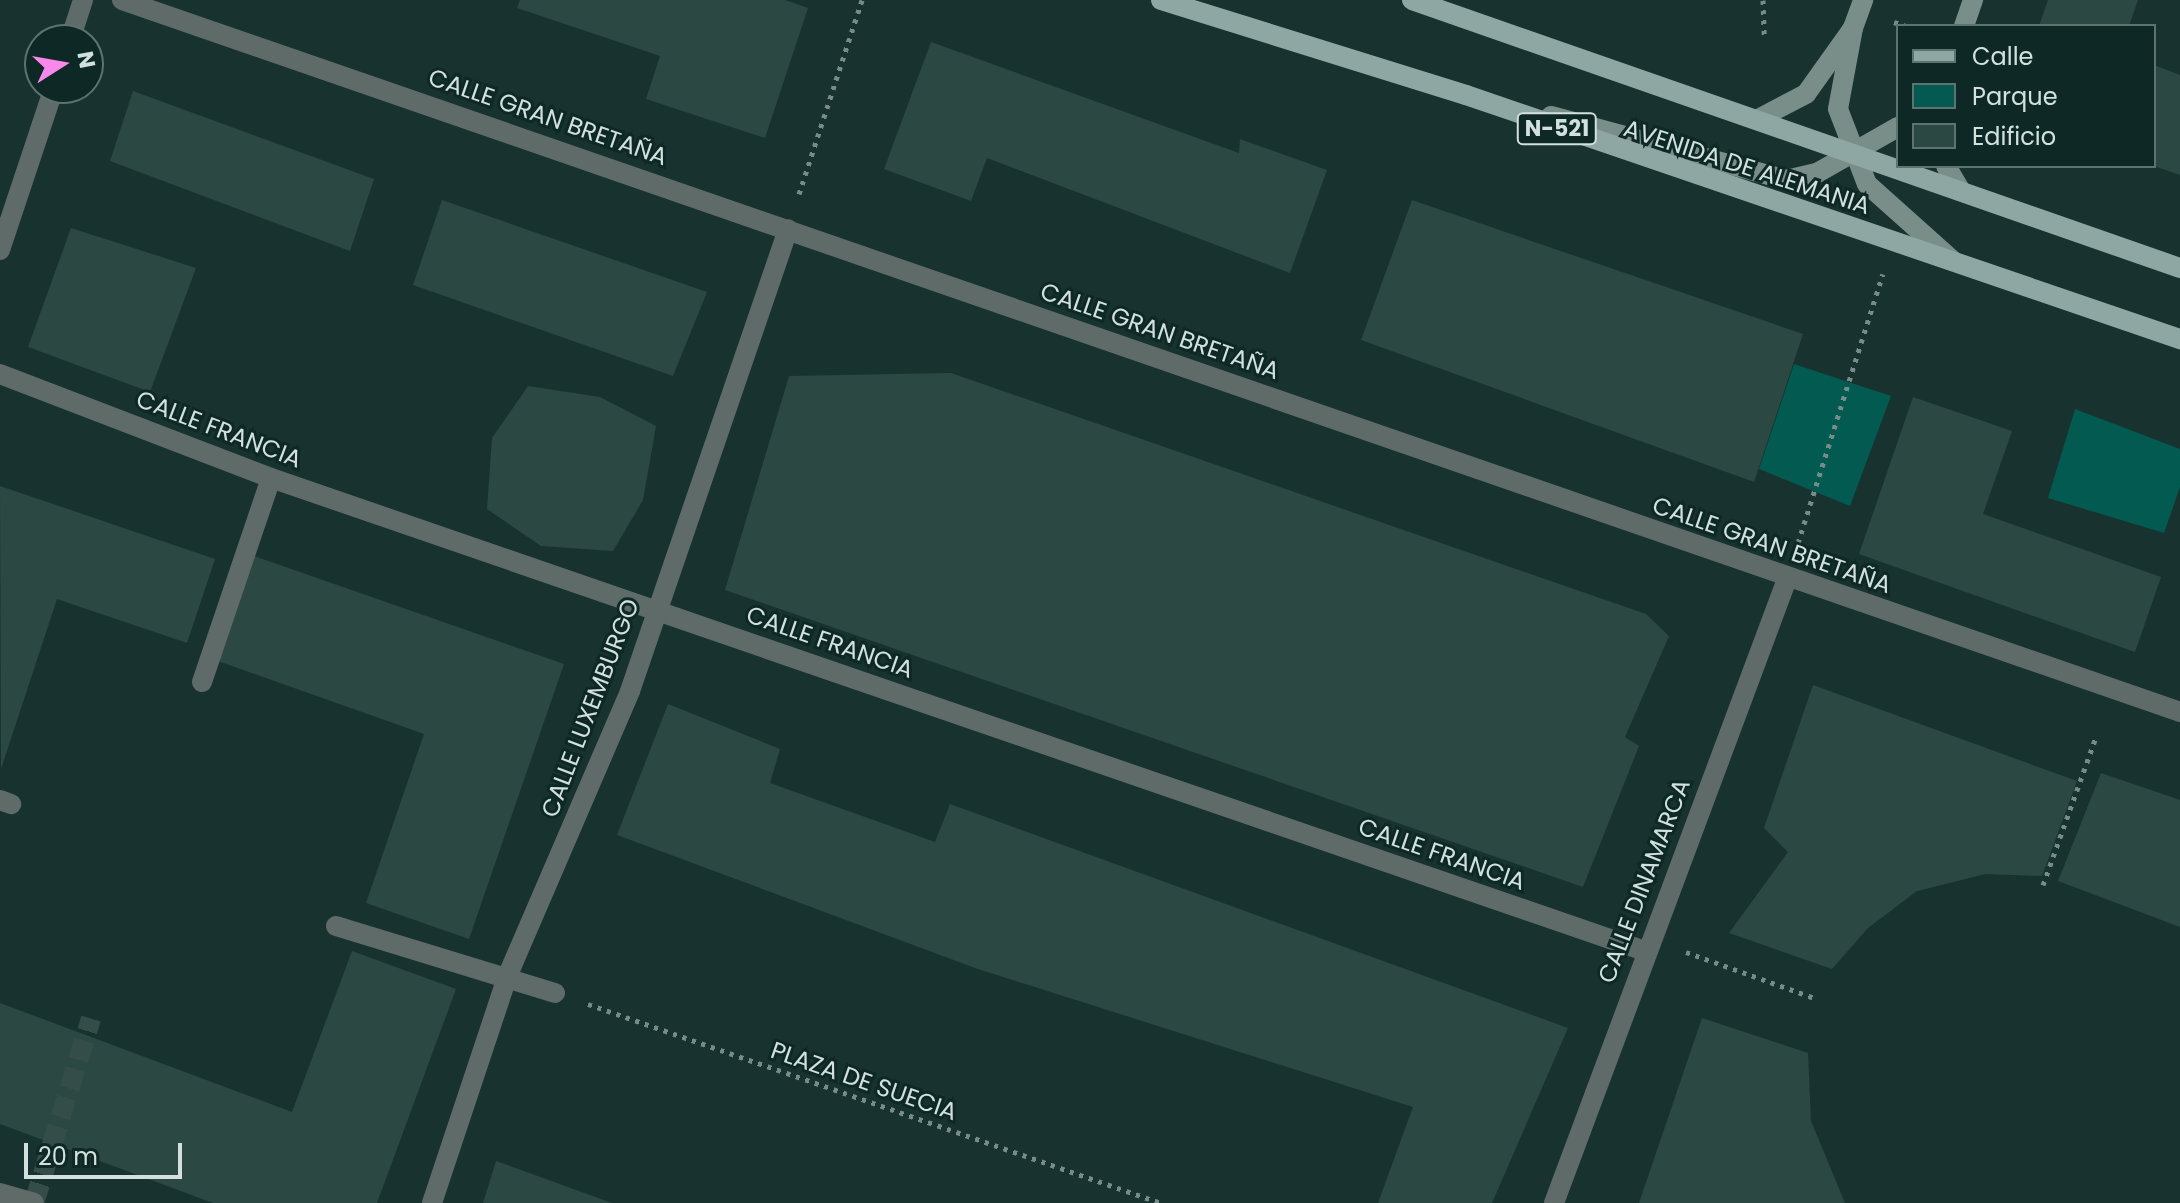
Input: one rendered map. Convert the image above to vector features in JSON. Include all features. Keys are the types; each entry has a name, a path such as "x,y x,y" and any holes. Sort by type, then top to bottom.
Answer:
{"main road":[{"name":"AVENIDA DE ALEMANIA","path":"1161,0 1466,95 2180,339"},
{"name":"AVENIDA DE ALEMANIA","path":"1412,0 1896,167"},
{"path":"1863,0 1853,28 1838,109 1867,184 1952,260"},
{"path":"1965,24 1973,0"},
{"path":"1760,118 1806,94 1853,28"},
{"path":"1466,95 1786,180 1854,153 1896,128"},
{"name":"AVENIDA DE ALEMANIA","path":"1899,168 2180,268"},
{"path":"1947,168 1959,188"}],"street":[{"path":"75,24 83,0"},
{"name":"CALLE GRAN BRETAÑA","path":"122,0 788,229 1787,579 2180,712"},
{"path":"0,250 49,104"},
{"name":"CALLE LUXEMBURGO","path":"432,1203 507,977 659,607 788,229"},
{"name":"CALLE FRANCIA","path":"0,374 271,478 659,607 1645,951"},
{"path":"202,682 271,478"},
{"name":"CALLE DINAMARCA","path":"1554,1203 1645,951 1787,579"},
{"path":"336,926 555,993"},
{"path":"0,1193 34,1203"}],"path":[{"path":"788,229 862,0"},
{"path":"1763,0 1764,37"},
{"path":"1787,579 1893,242"},
{"path":"2043,885 2096,737"},
{"path":"1645,951 1681,950 1817,999"},
{"name":"PLAZA DE SUECIA","path":"555,993 1161,1203"}],"green space":[{"path":"1794,364 1891,396 1850,506 1759,469"},
{"path":"2075,409 2180,449 2180,487 2164,533 2048,498"}],"building":[{"path":"520,0 785,0 808,8 765,138 646,99 660,56 517,8"},
{"path":"2048,0 2138,0 2130,24 2040,24"},
{"path":"931,42 1239,153 1240,139 1327,170 1290,273 987,158 971,201 884,169"},
{"path":"2156,66 2180,75 2180,175 2156,167"},
{"path":"133,91 374,179 350,251 110,161"},
{"path":"442,200 707,292 673,376 413,285"},
{"path":"1412,200 1803,334 1754,482 1361,340"},
{"path":"71,228 196,268 150,392 28,347"},
{"path":"951,373 1646,614 1669,636 1625,737 1639,746 1583,887 725,590 789,376"},
{"path":"528,386 600,397 656,426 643,500 613,551 541,546 487,509 492,438"},
{"path":"1913,397 2012,431 1983,514 2161,577 2135,652 1859,554"},
{"path":"0,486 215,559 187,643 57,599 1,769"},
{"path":"251,555 564,664 469,939 366,903 424,734 215,660"},
{"path":"1813,685 2077,781 2042,876 1985,874 1917,891 1868,928 1832,969 1729,933 1788,852 1764,828"},
{"path":"668,704 780,749 770,783 935,842 950,804 1568,1028 1492,1203 1378,1203 1413,1107 975,968 617,835"},
{"path":"2101,773 2180,800 2180,927 2058,881"},
{"path":"352,951 456,989 377,1203 213,1203 0,1124 0,1003 292,1112"},
{"path":"1702,1018 1808,1053 1811,1121 1845,1203 1639,1203"},
{"path":"496,1161 612,1203 483,1203"}],"tunnel":[{"path":"34,1203 91,1019"}]}
